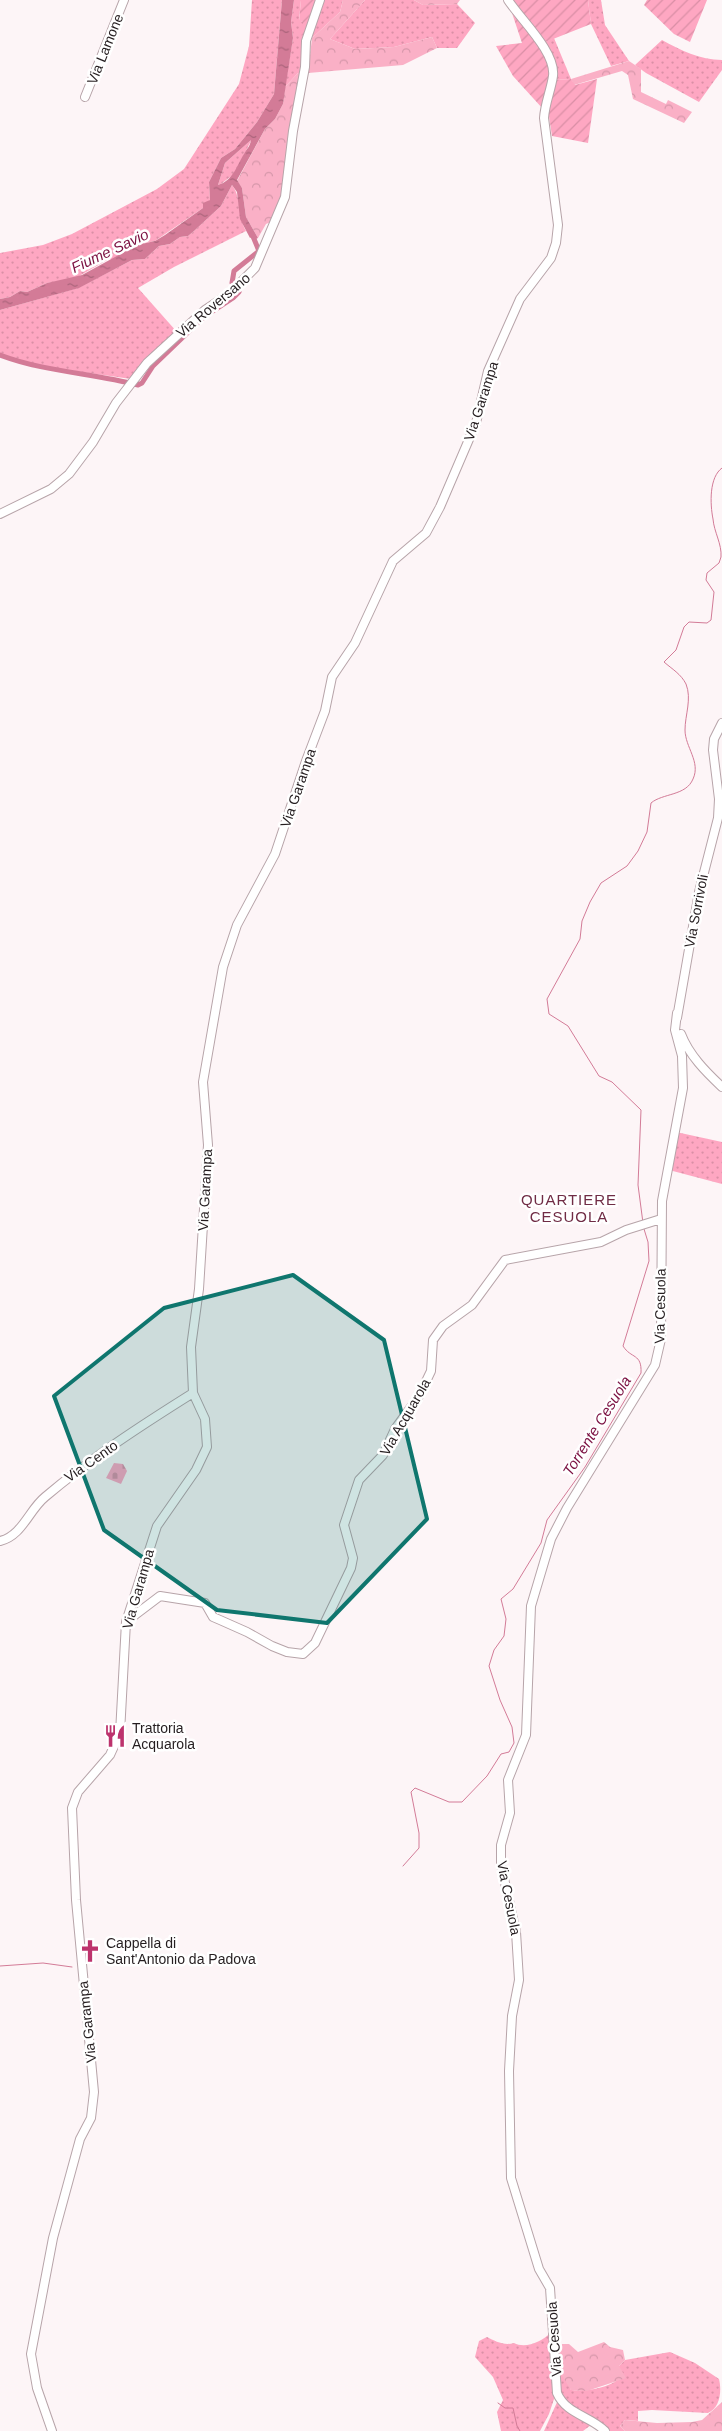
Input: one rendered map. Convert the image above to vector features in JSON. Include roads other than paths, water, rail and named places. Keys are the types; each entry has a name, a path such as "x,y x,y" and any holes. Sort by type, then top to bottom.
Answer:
{"street":[{"name":"Via Lamone","path":"85,97 124,0"},
{"name":"Via Roversano","path":"0,514 51,489 69,474 93,442 116,403 147,363 204,310 229,294 245,279 262,257 285,197 293,131 305,67 306,41 320,0"},
{"name":"Via Garampa","path":"52,2431 37,2388 31,2354 53,2238 80,2139 92,2118 94,2092 77,1908 72,1808 78,1792 110,1755 120,1733 126,1622 157,1526 196,1470 207,1447 205,1419 193,1393 191,1347 199,1289 208,1146 202,1082 222,967 237,925 275,854 325,711 332,677 355,644 393,561 426,533 440,507 476,423 492,362 520,299 551,258 556,243 558,224 544,118 545,104 553,76 552,64 547,52 508,0"},
{"name":"Via Sorrivoli","path":"722,723 714,739 713,750 719,799 718,818 699,892 677,1013 678,1029 685,1044 706,1072 722,1087"},
{"path":"661,1220 662,1201 683,1088 682,1056 675,1030 677,1013"},
{"name":"Via Acquarola","path":"126,1622 160,1596 195,1600 205,1603 214,1617 247,1632 267,1644 287,1652 303,1654 316,1643 351,1568 353,1558 344,1525 359,1480 383,1455 395,1429 419,1396 431,1371 433,1340 443,1326 472,1305 505,1260 601,1242 626,1230 661,1220"},
{"name":"Via Cesuola","path":"605,2431 599,2425 566,2407 557,2394 550,2288 539,2269 511,2178 509,2071 512,2016 519,1980 516,1932 500,1855 510,1813 508,1780 526,1735 531,1606 551,1539 655,1365 661,1339 661,1220"},
{"name":"Via Cento","path":"0,1541 8,1539 17,1533 40,1501 61,1482 193,1393"}],"water":[{"path":"282,0 294,0 291,22 293,38 283,104 275,119 265,129 237,180 242,188 246,217 258,238 254,240 252,237 250,238 240,219 237,192 232,185 221,206 188,236 180,237 170,244 159,246 145,259 132,260 79,288 0,310 0,299 10,297 20,291 27,292 47,283 82,275 137,245 155,241 203,208 203,203 210,200 209,182 221,158 235,149 257,122 274,94","holes":["251,140 234,172 227,180 218,185 225,163"]}],"waterway":[{"path":"0,355 51,369 138,385 142,383 153,366 204,317 239,292 232,283 234,271 259,251 252,234"},
{"name":"Torrente Cesuola","path":"643,1223 638,1185 641,1110 612,1082 599,1076 568,1026 549,1014 547,999 580,939 582,921 601,883 627,866 638,851 647,832 651,803 685,789 690,785 695,773 694,761 685,730 688,690 682,677 664,662 676,650 684,627 689,622 707,623 711,620 714,592 706,580 707,573 719,563 721,557 711,499 715,478 722,468"},
{"name":"Torrente Cesuola","path":"403,1866 419,1848 419,1833 411,1792 415,1788 449,1802 462,1802 487,1776 501,1754 509,1752 514,1743 512,1727 500,1700 489,1666 494,1650 504,1636 506,1619 501,1599 513,1589 541,1543 547,1520 585,1467 641,1373 640,1362 623,1346 649,1261 648,1242 644,1229"},
{"path":"0,1966 43,1963 72,1967"},
{"path":"498,2403 505,2408 513,2408 520,2431"}],"place":[{"name":"Trattoria Acquarola","path":"115,1736"},
{"name":"Cappella di Sant'Antonio da Padova","path":"90,1951"}],"district":[{"name":"QUARTIERE CESUOLA","path":"569,1208"}],"water label":[{"name":"Fiume Savio","path":"110,251"}]}
